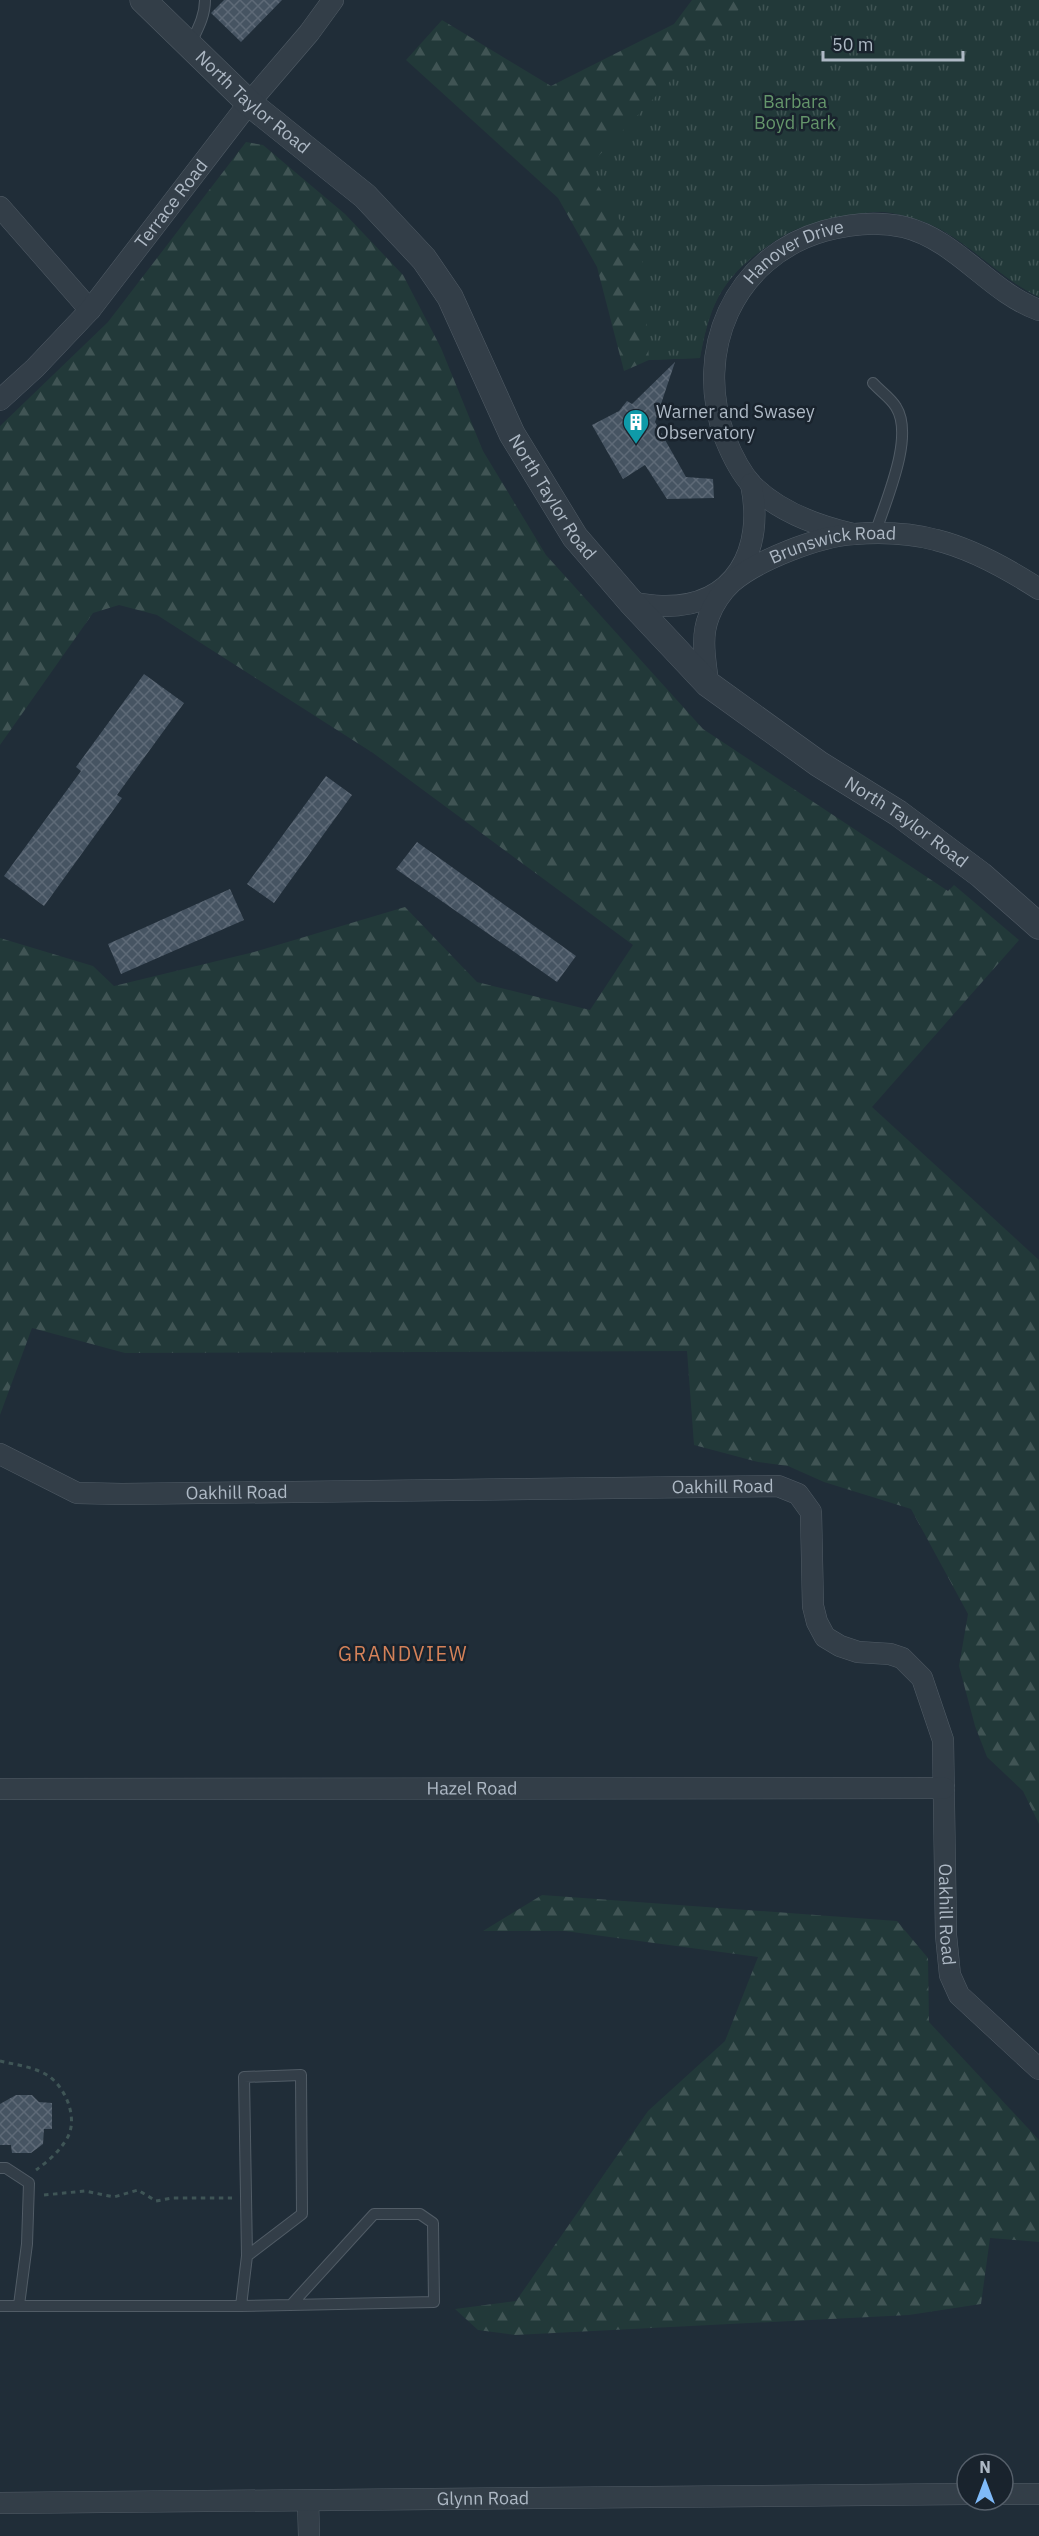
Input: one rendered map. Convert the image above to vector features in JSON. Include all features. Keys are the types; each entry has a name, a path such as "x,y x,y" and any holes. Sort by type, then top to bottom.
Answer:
{"street":[{"name":"North Taylor Road","path":"143,0 249,103 365,196 424,259 450,297 512,434 575,537 630,602 708,684 819,764 897,813 981,874 1039,926"},
{"name":"Terrace Road","path":"0,400 35,368 90,310 249,103 309,33 333,0"},
{"path":"0,207 90,310"},
{"name":"Hanover Drive","path":"853,534 829,529 765,495 751,484 730,451 721,425 713,381 714,360 722,324 732,301 752,277 778,252 815,233 863,223 905,227 942,244 1009,293 1039,310"},
{"name":"Hanover Drive","path":"630,602 664,606 687,603 706,598 731,583 748,558 755,534 756,507 751,484"},
{"name":"Brunswick Road","path":"708,684 704,637 708,618 715,603 731,583 764,563 806,545 853,534 906,535 946,543 975,553 1039,589"},
{"name":"Oakhill Road","path":"0,1454 77,1493 778,1486 798,1494 811,1512 813,1606 816,1622 825,1637 840,1646 858,1652 890,1654 902,1658 922,1678 944,1740 946,1926 950,1975 959,1995 1039,2069"},
{"name":"Hazel Road","path":"0,1789 944,1788"},
{"name":"Glynn Road","path":"0,2503 955,2494"},
{"path":"1015,2494 1039,2494"},
{"path":"308,2501 309,2536"}],"lane":[{"path":"189,45 200,26 205,0"},
{"path":"873,384 896,406 901,418 900,457 875,534"},
{"path":"241,2306 247,2256 244,2077 301,2075 302,2214 247,2256"},
{"path":"0,2168 6,2168 20,2175 29,2183 27,2244 19,2306"},
{"path":"0,2306 241,2306 291,2305 434,2302 433,2223 420,2214 374,2214 291,2305"}],"path":[{"path":"0,2061 39,2071 50,2077 67,2099 71,2118 67,2139 50,2160 32,2172"},
{"path":"30,2194 49,2196 85,2191 114,2197 138,2190 150,2200 156,2201 172,2198 246,2199"}],"green space":[{"name":"Barbara Boyd Park","path":"692,0 1039,0 1039,297 1010,280 955,238 925,222 885,212 850,215 796,229 763,249 740,268 722,290 713,309 700,358 649,360 624,371 597,267 558,198 406,60 442,20 551,86 674,24"},
{"name":"Barbara Boyd Park","path":"748,0 1039,0 1039,297 1010,280 955,238 925,222 885,212 850,215 796,229 763,249 740,268 722,290 713,309 700,358 649,360 642,255 587,168"},
{"path":"246,142 263,145 345,214 403,275 441,348 483,451 546,555 703,729 948,891 954,885 1019,940 872,1107 1039,1260 1039,1824 1023,1791 987,1757 975,1726 959,1666 968,1614 911,1509 824,1482 788,1466 758,1462 694,1445 687,1351 125,1353 32,1328 0,1415 0,938 93,966 114,986 254,952 405,907 477,982 590,1010 633,945 373,753 157,615 119,605 93,613 0,745 0,426 108,322"},
{"path":"542,1895 897,1921 928,1958 929,2022 1039,2140 1039,2242 990,2238 981,2304 909,2315 515,2335 478,2330 455,2309 516,2301 648,2111 725,2041 758,1957 565,1931 483,1931"}],"building":[{"path":"224,0 282,0 241,42 211,13"},
{"name":"Warner and Swasey Observatory","path":"675,362 655,422 686,477 713,479 714,498 667,499 645,465 623,479 592,425 619,411 627,401 632,404"},
{"path":"144,674 184,703 117,795 122,798 44,906 4,876 81,771 76,767"},
{"path":"326,776 352,795 274,903 247,884"},
{"path":"417,842 576,956 557,982 396,869"},
{"path":"230,889 244,920 121,974 108,944"},
{"path":"16,2095 32,2095 39,2102 52,2103 52,2129 44,2129 43,2144 31,2153 12,2153 11,2145 0,2145 0,2104"}],"place":[{"name":"Warner and Swasey Observatory","path":"636,445"}],"district":[{"name":"GRANDVIEW","path":"403,1654"}]}
